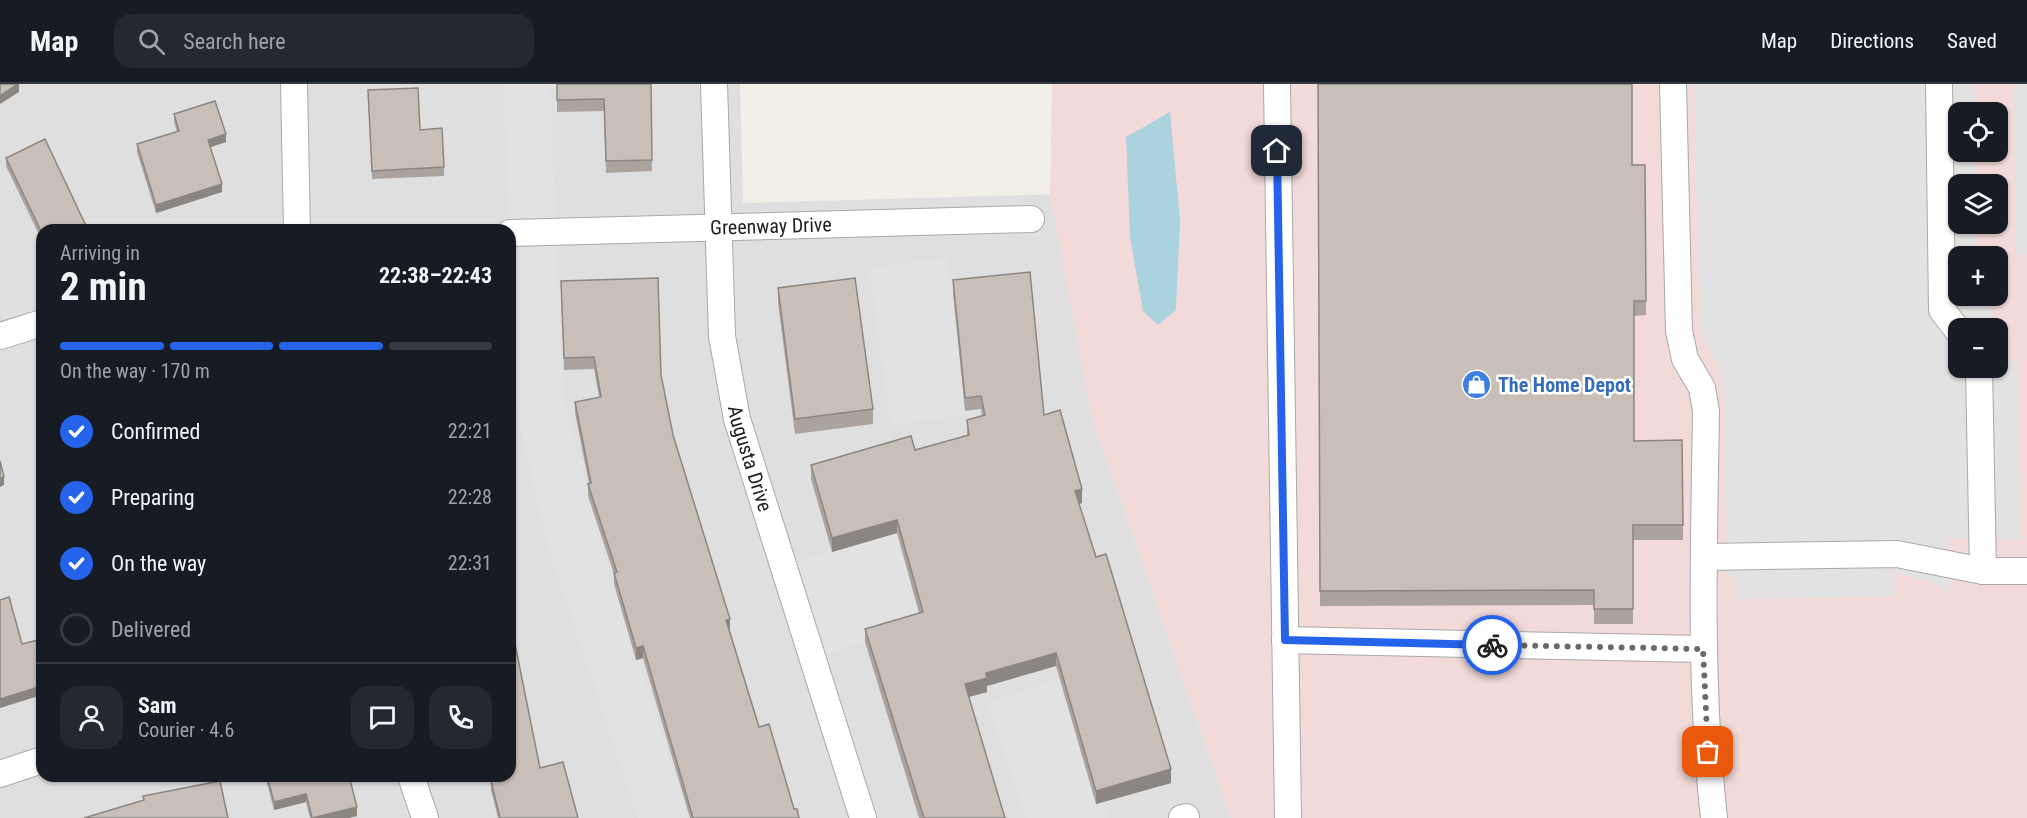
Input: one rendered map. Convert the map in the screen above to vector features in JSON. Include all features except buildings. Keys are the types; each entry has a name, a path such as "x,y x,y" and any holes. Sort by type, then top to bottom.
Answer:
{"street":[{"path":"294,84 297,224"},
{"name":"Augusta Drive","path":"714,84 722,336 737,419 863,818"},
{"path":"1277,84 1288,818"},
{"path":"1673,84 1679,331 1685,360 1702,388 1706,411 1703,649 1708,772 1713,818"},
{"path":"1939,84 1942,310 1948,318"},
{"name":"Greenway Drive","path":"516,233 718,225 1031,219"},
{"path":"2,330 36,324"},
{"path":"1979,378 1983,571"},
{"path":"1705,557 1897,554 1983,571 2027,571"},
{"path":"1285,640 1703,649"},
{"path":"0,774 36,762"},
{"path":"413,782 425,818"}],"shaded area":[{"path":"0,84 740,84 743,203 1065,194 1091,414 1231,818 0,818"},
{"path":"504,84 550,84 563,391 599,538 689,818 638,818 548,547 516,409 516,224 509,224"},
{"path":"1052,84 2027,84 2027,818 1231,818 1091,414 1050,194"},
{"path":"1694,84 1976,84 1976,102 1948,102 1948,162 1976,162 1976,174 1948,174 1948,234 1976,234 1976,246 1948,246 1948,306 1987,306 1994,318 1948,318 1948,378 2008,378 2008,359 2017,359 2019,540 1949,538 1950,593 1930,582 1902,574 1895,575 1894,597 1736,599 1734,575 1727,574 1725,409 1720,370 1700,331"},
{"path":"2014,84 2027,84 2027,255 2015,255"},
{"path":"947,258 969,414 891,425 869,268"},
{"path":"899,530 928,620 813,658 784,567"},
{"path":"1060,678 1108,818 1026,818 987,703"}],"water":[{"path":"1170,112 1180,221 1176,310 1158,325 1143,311 1130,237 1126,137"}],"way so far":[{"path":"1492,645 1703,649 1708,752"}],"place":[{"name":"The Home Depot","path":"1477,385"}],"route":[{"path":"1277,151 1285,640 1492,645"}]}
